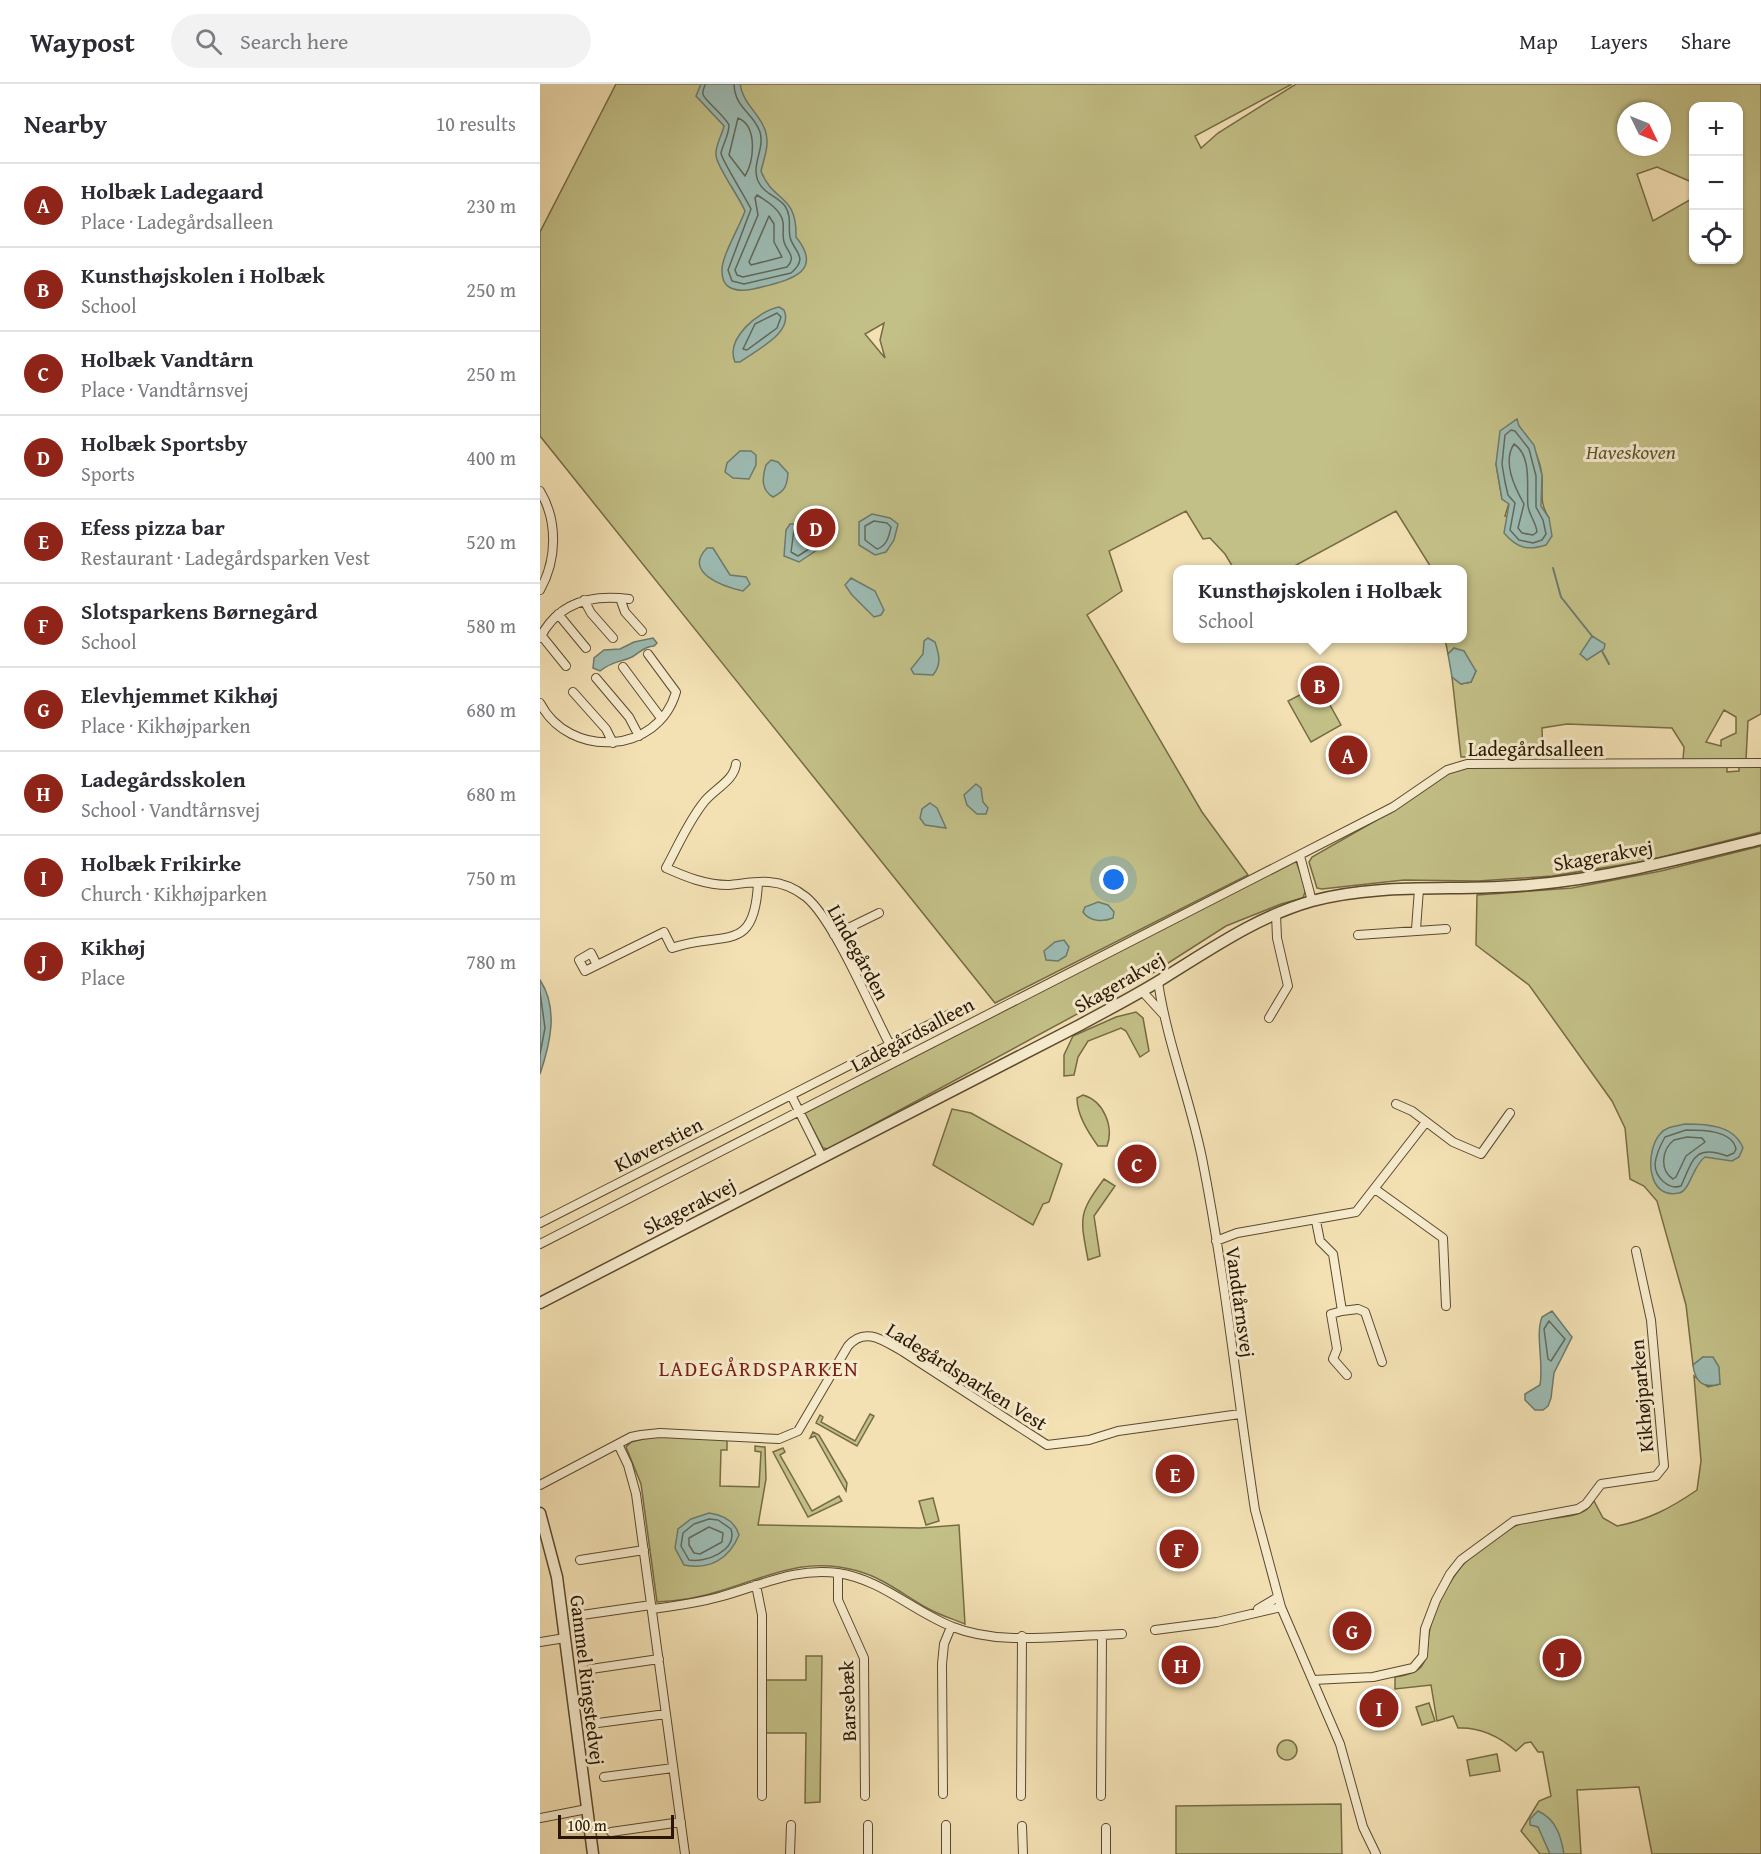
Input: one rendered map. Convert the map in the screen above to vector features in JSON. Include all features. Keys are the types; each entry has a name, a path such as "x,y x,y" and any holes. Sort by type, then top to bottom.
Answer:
{"street":[{"path":"540,491 551,520 553,550 552,562 540,590"},
{"path":"566,666 541,637 558,614 584,600 599,597 624,599 625,612 642,631"},
{"path":"584,600 591,613 613,638"},
{"path":"558,614 586,648"},
{"path":"540,703 549,718 570,734 590,741 613,743 639,735 661,718 676,692 648,654"},
{"path":"623,667 661,718"},
{"path":"596,678 629,717 639,735"},
{"path":"573,692 606,729 613,743"},
{"name":"Ladegårdsalleen","path":"540,1244 1300,856 1393,807 1457,765 1761,763"},
{"name":"Lindegården","path":"736,764 735,772 699,808 666,868 708,883 758,882 789,886 805,896 822,915 834,935 890,1045"},
{"name":"Skagerakvej","path":"540,1303 1142,991 1232,936 1276,914 1312,901 1357,892 1513,886 1575,880 1640,869 1761,839"},
{"path":"1300,856 1312,901"},
{"path":"597,965 664,932 672,948 734,936 747,927 753,919 758,882"},
{"path":"1414,889 1416,929"},
{"path":"834,935 879,913"},
{"path":"1269,1018 1288,986 1277,938 1276,914"},
{"path":"1263,920 1277,938"},
{"path":"1358,935 1416,929 1446,929"},
{"name":"Vandtårnsvej","path":"1158,982 1163,1014 1191,1106 1216,1241 1255,1510 1281,1607 1340,1744 1363,1827 1376,1854"},
{"name":"Vandtårnsvej","path":"1142,991 1163,1014"},
{"name":"Kløverstien","path":"540,1223 950,1014"},
{"path":"790,1095 822,1157"},
{"path":"1396,1104 1453,1142 1481,1154 1510,1113"},
{"path":"1216,1241 1237,1233 1316,1221 1356,1212 1426,1122"},
{"path":"1375,1189 1443,1238 1446,1306"},
{"path":"1316,1221 1320,1241 1333,1254 1342,1311"},
{"path":"1214,1231 1237,1233"},
{"name":"Kikhøjparken","path":"1313,1680 1373,1677 1413,1668 1423,1656 1428,1618 1450,1574 1461,1560 1514,1521 1578,1509 1586,1504 1601,1484 1656,1476 1664,1470 1651,1320 1636,1251"},
{"path":"1347,1375 1333,1359 1336,1349 1331,1314 1358,1309 1365,1312 1382,1362"},
{"name":"Ladegårdsparken Vest","path":"618,1444 635,1436 653,1433 779,1439 792,1435 803,1424 848,1346 855,1339 868,1335 880,1338 1047,1445 1089,1440 1118,1431 1240,1414"},
{"path":"540,1485 618,1444 633,1479 685,1854"},
{"name":"Gammel Ringstedvej","path":"540,1513 552,1550 593,1854"},
{"path":"580,1560 644,1551"},
{"path":"582,1615 692,1604 792,1574 838,1573 880,1585 951,1627 980,1634 1022,1636 1122,1634"},
{"name":"Barsebæk","path":"838,1573 838,1600 864,1658 865,1796"},
{"path":"756,1585 761,1605 762,1624 762,1796"},
{"path":"1249,1613 1278,1597"},
{"path":"1155,1630 1217,1622 1281,1607"},
{"path":"943,1794 942,1664 944,1644 951,1627"},
{"path":"1101,1796 1102,1635"},
{"path":"1022,1636 1022,1796"},
{"path":"540,1642 565,1638"},
{"path":"591,1669 659,1659"},
{"name":"Kikhøjparken","path":"1318,1690 1337,1680"},
{"path":"598,1723 666,1714"},
{"path":"604,1777 673,1768"},
{"path":"540,1818 586,1809"},
{"path":"611,1832 681,1822"},
{"path":"790,1825 790,1854"},
{"path":"868,1825 868,1854"},
{"path":"946,1825 946,1854"},
{"path":"1022,1826 1023,1854"},
{"path":"1106,1828 1106,1854"}],"green space":[{"name":"Haveskoven","path":"616,84 1292,84 1195,136 1201,148 1218,133 1296,84 1761,84 1761,714 1748,721 1746,760 1683,760 1684,747 1672,728 1567,724 1542,728 1543,756 1461,757 1452,677 1461,684 1471,682 1476,671 1454,648 1448,654 1446,643 1467,643 1467,565 1430,565 1396,511 1296,565 1232,565 1210,538 1203,539 1186,511 1109,551 1122,591 1087,615 1202,812 1248,875 995,1003 540,436 540,232","holes":["884,323 880,340 885,358 865,334","1519,426 1539,462 1543,503 1549,518 1505,516 1509,503 1502,499 1496,464","1724,710 1736,717 1736,733 1721,740 1721,746 1706,742"]},
{"path":"1319,685 1341,725 1311,742 1288,701"},
{"path":"1739,766 1761,766 1761,832 1646,861 1552,876 1478,881 1404,880 1322,889 1317,888 1309,862 1312,857 1375,821 1448,771 1465,767 1727,767 1727,772 1739,771"},
{"path":"1761,846 1761,1854 1652,1854 1639,1787 1577,1790 1581,1854 1540,1854 1521,1831 1539,1801 1551,1796 1543,1752 1538,1752 1531,1742 1525,1743 1516,1751 1489,1733 1458,1728 1453,1716 1437,1721 1431,1685 1395,1689 1395,1677 1416,1671 1422,1666 1427,1653 1433,1617 1456,1573 1466,1561 1500,1535 1525,1522 1578,1514 1594,1501 1603,1518 1617,1526 1659,1512 1697,1490 1701,1461 1694,1376 1708,1387 1720,1384 1703,1357 1693,1365 1686,1305 1657,1201 1644,1186 1630,1179 1625,1128 1612,1101 1529,985 1476,945 1477,895 1572,888 1661,871"},
{"path":"1296,861 1306,889 1303,898 1281,904 1226,926 1151,974 828,1149 823,1148 804,1112"},
{"path":"1136,1012 1143,1018 1149,1051 1140,1057 1126,1031 1121,1028 1088,1041 1078,1057 1074,1075 1064,1076 1064,1055 1073,1036 1116,1017"},
{"path":"1083,1095 1097,1103 1106,1116 1109,1131 1107,1146 1098,1146 1084,1123 1077,1098"},
{"path":"952,1109 971,1113 1062,1164 1049,1202 1043,1204 1033,1225 933,1165"},
{"path":"1104,1179 1115,1186 1094,1216 1100,1256 1088,1260 1083,1234 1083,1216 1089,1200"},
{"path":"870,1414 874,1416 857,1446 816,1423 820,1415 823,1417 821,1422 855,1441"},
{"path":"813,1432 819,1435 847,1483 846,1491 815,1436 810,1438"},
{"path":"655,1436 727,1440 727,1450 721,1450 720,1486 759,1487 761,1452 755,1451 755,1446 765,1447 766,1479 758,1525 920,1528 959,1525 965,1624 932,1610 876,1578 839,1567 804,1567 788,1570 704,1596 657,1602 641,1484 626,1447 631,1442"},
{"path":"783,1448 785,1452 780,1455 812,1511 839,1496 842,1501 808,1517 773,1452"},
{"path":"933,1498 939,1521 926,1525 919,1501"},
{"path":"806,1656 822,1656 820,1802 805,1803 806,1733 765,1733 765,1680 806,1680"},
{"path":"1429,1703 1435,1721 1422,1725 1416,1707"},
{"path":"1283,1740 1291,1740 1297,1746 1297,1754 1291,1760 1283,1760 1277,1754 1277,1746"},
{"path":"1497,1754 1500,1771 1470,1776 1467,1760"},
{"path":"1341,1804 1342,1854 1176,1854 1176,1806"}],"water":[{"path":"701,84 740,84 746,99 764,126 767,146 761,171 772,189 789,205 793,213 796,237 806,257 806,264 802,270 789,279 760,288 744,290 729,287 724,280 722,265 724,258 745,211 717,160 717,148 724,126 696,96"},
{"path":"779,307 784,310 786,318 779,333 740,362 735,362 733,353 735,344 745,327 762,314"},
{"path":"1517,419 1519,426 1534,445 1542,475 1541,506 1549,518 1552,536 1546,545 1533,548 1518,545 1504,533 1509,504 1502,499 1496,464 1500,431"},
{"path":"740,451 751,451 756,455 756,465 749,479 733,478 725,472 727,463"},
{"path":"771,460 778,462 788,473 785,488 773,497 764,487 766,465"},
{"path":"872,514 890,518 898,524 894,540 886,552 875,555 859,545 859,522"},
{"path":"790,524 808,528 821,542 817,550 799,562 784,556 786,530"},
{"path":"707,548 713,548 730,575 746,577 750,584 743,591 717,582 703,572 700,565 701,557"},
{"path":"851,578 875,591 884,610 881,615 874,617 852,595 845,585"},
{"path":"1592,636 1605,644 1604,649 1587,660 1580,654"},
{"path":"653,638 657,643 654,646 632,657 609,665 600,671 593,668 594,658 604,650 620,649 634,642"},
{"path":"928,638 935,642 938,667 933,675 914,674 911,669 923,654 924,641"},
{"path":"1454,648 1464,651 1476,671 1471,682 1461,684 1452,677 1448,654"},
{"path":"976,784 981,788 983,802 988,808 986,814 977,814 967,805 964,795"},
{"path":"930,803 937,808 946,828 925,825 920,818 922,809"},
{"path":"1098,902 1108,905 1114,912 1113,918 1097,920 1089,918 1083,912 1085,907"},
{"path":"1064,940 1069,947 1066,956 1058,961 1046,960 1044,951 1055,942"},
{"path":"540,980 549,1003 551,1027 540,1074"},
{"path":"1685,1124 1719,1127 1739,1140 1743,1148 1739,1157 1732,1161 1705,1157 1697,1166 1683,1191 1668,1193 1660,1189 1655,1182 1651,1162 1652,1151 1662,1131"},
{"path":"1552,1311 1572,1337 1554,1373 1548,1406 1543,1410 1535,1410 1525,1400 1525,1394 1540,1385 1540,1324 1542,1317"},
{"path":"1703,1357 1713,1357 1719,1367 1720,1384 1709,1386 1698,1380 1693,1365"},
{"path":"709,1513 728,1519 735,1526 739,1535 730,1551 718,1561 702,1566 684,1565 675,1548 678,1529 691,1519"},
{"path":"1538,1811 1544,1814 1557,1829 1564,1854 1550,1854 1538,1827 1530,1825 1530,1819"}],"waterway":[{"path":"1553,568 1561,597 1592,636"},
{"path":"1602,651 1609,664"}],"place":[{"name":"Holbæk Sportsby","path":"816,528"},
{"name":"Kunsthøjskolen i Holbæk","path":"1320,685"},
{"name":"Holbæk Ladegaard","path":"1348,755"},
{"name":"Holbæk Vandtårn","path":"1137,1164"},
{"name":"Efess pizza bar","path":"1175,1474"},
{"name":"Slotsparkens Børnegård","path":"1179,1549"},
{"name":"Elevhjemmet Kikhøj","path":"1352,1631"},
{"name":"Kikhøj","path":"1562,1658"},
{"name":"Ladegårdsskolen","path":"1181,1665"},
{"name":"Holbæk Frikirke","path":"1379,1708"}],"district":[{"name":"LADEGÅRDSPARKEN","path":"759,1368"}]}
